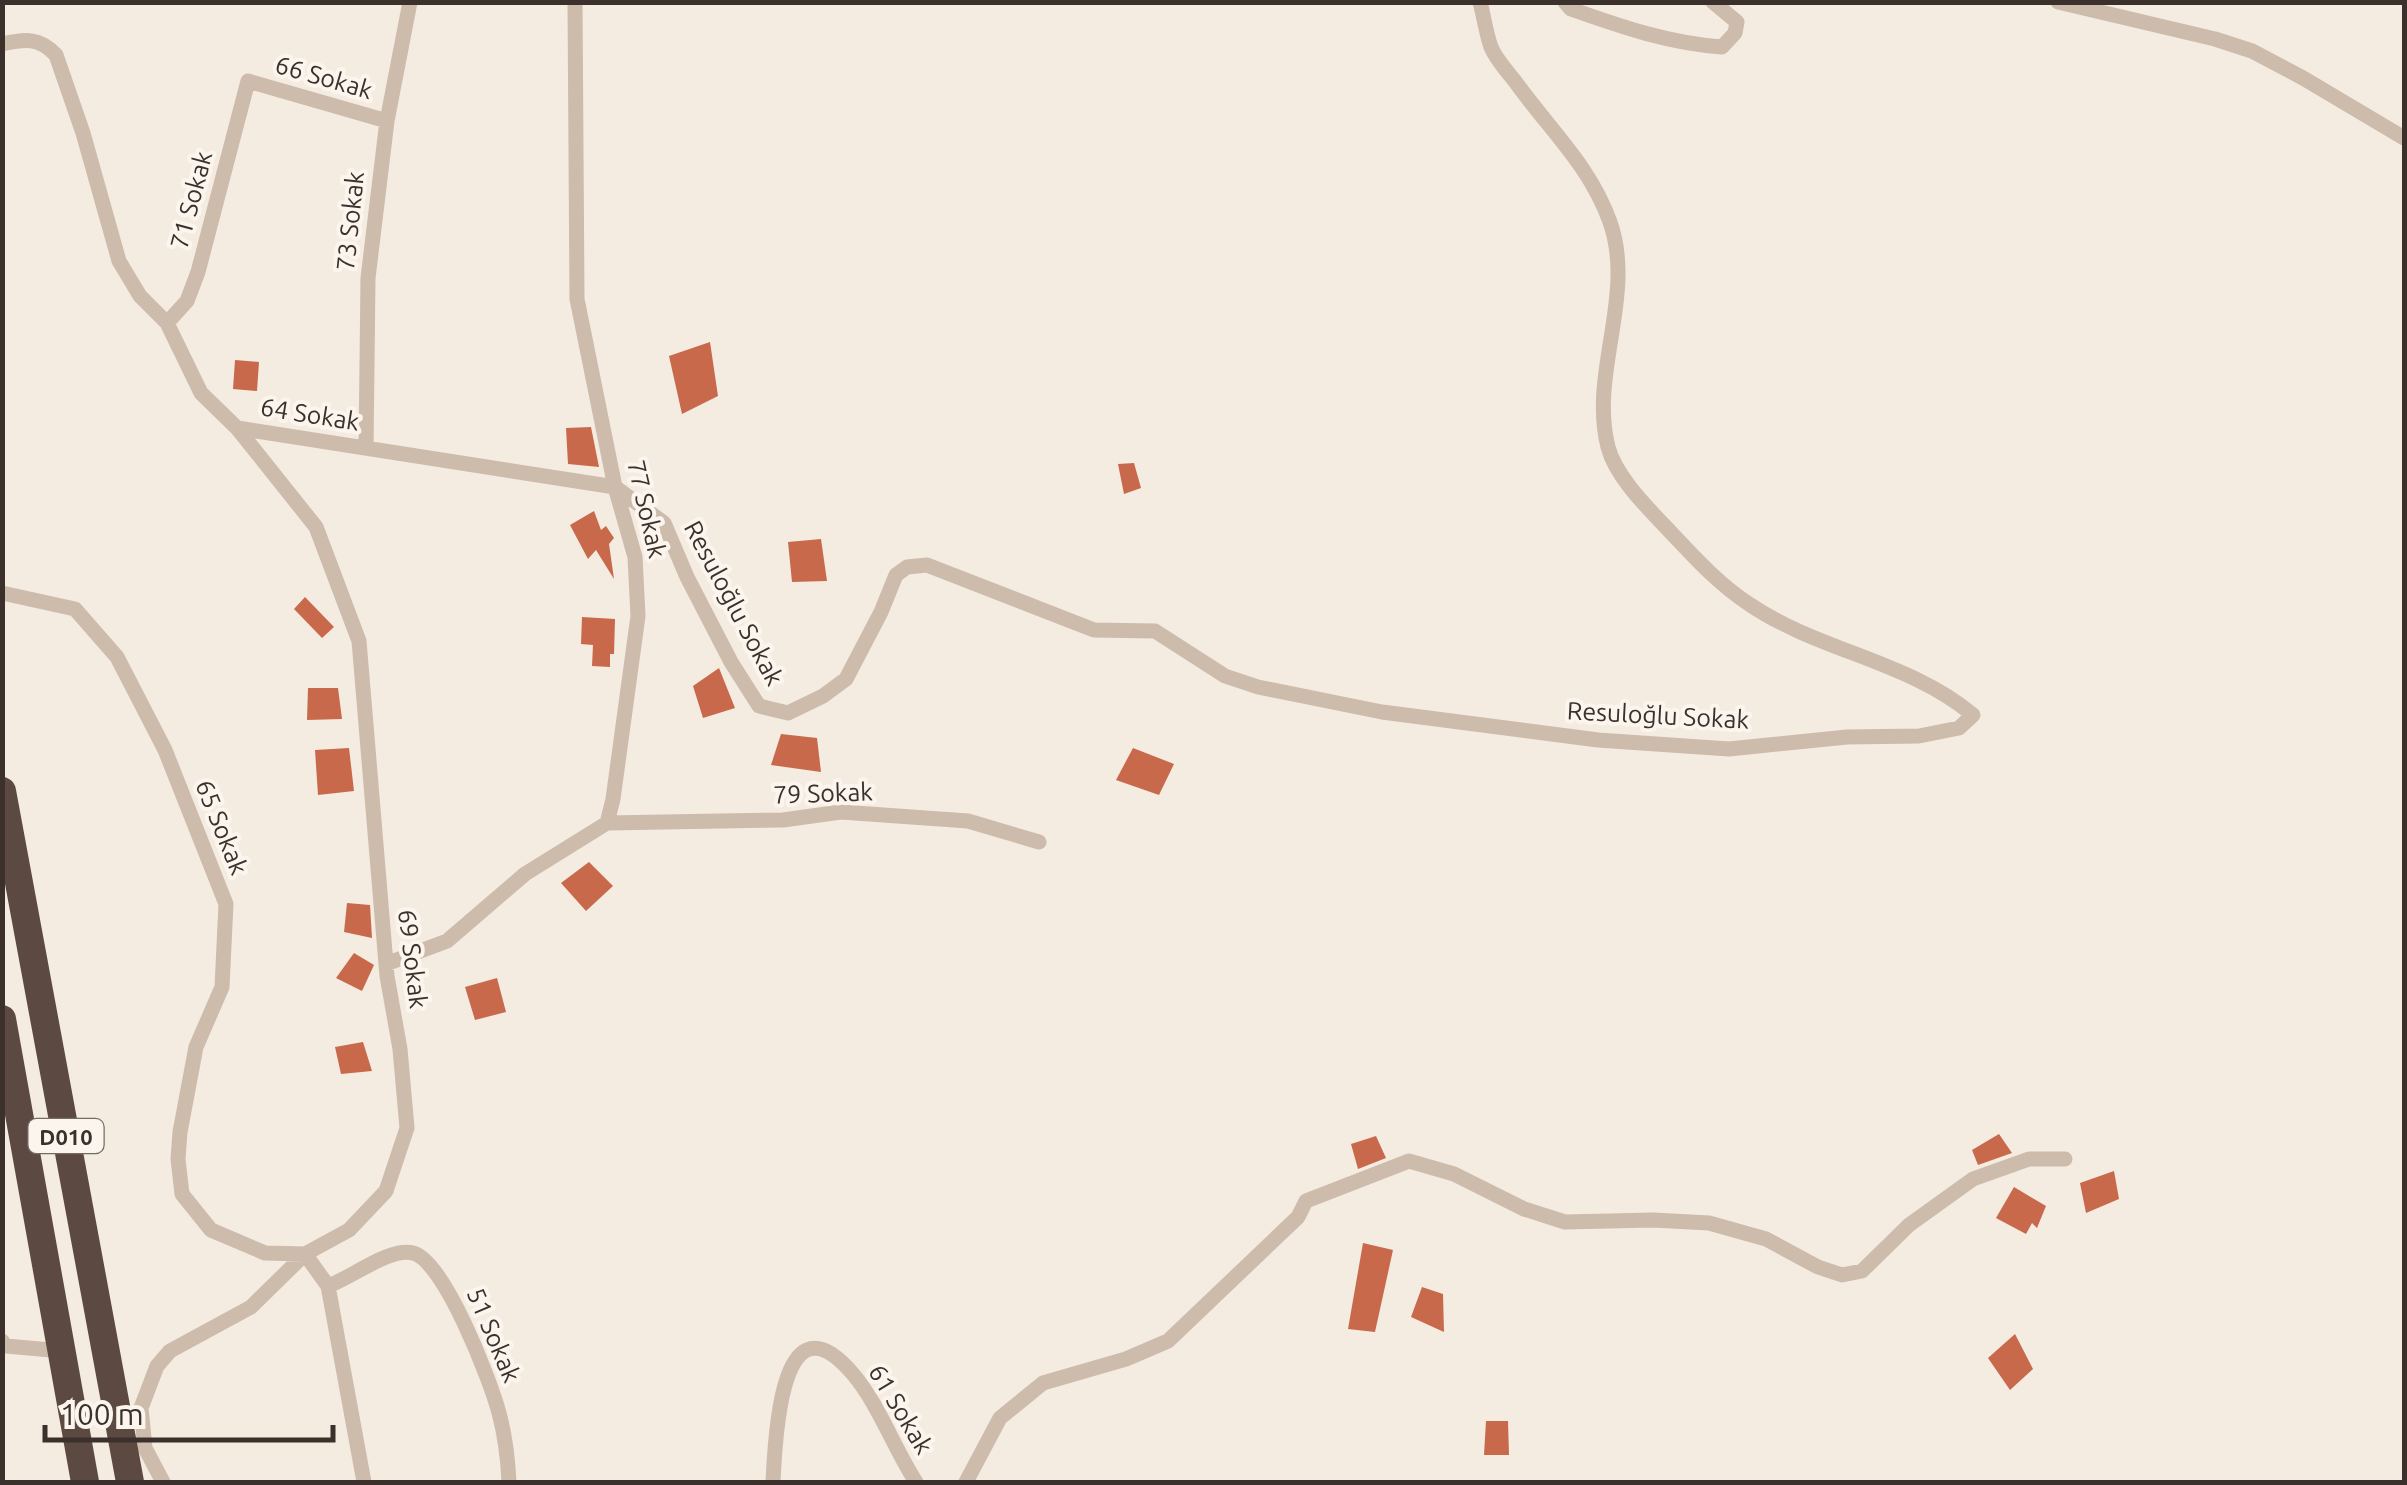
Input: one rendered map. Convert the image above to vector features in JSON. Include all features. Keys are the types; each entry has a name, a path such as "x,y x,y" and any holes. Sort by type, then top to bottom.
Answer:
{"highway":[{"name":"D010","path":"2,790 130,1482"},
{"name":"D010","path":"2,1018 86,1482"}],"street":[{"name":"73 Sokak","path":"366,448 368,278 387,120 410,2"},
{"name":"77 Sokak","path":"576,2 577,299 615,486 635,557 638,616 607,823"},
{"name":"Resuloğlu Sokak","path":"615,486 664,523 731,662 760,706 788,714 846,679 896,575 906,567 926,565 1094,630 1155,631 1225,676 1258,687 1382,712 1598,740 1729,749 1919,736 1959,728 1973,715 1947,694 1814,638 1749,604 1704,567 1640,500 1609,453 1602,418 1616,306 1618,254 1610,222 1584,167 1540,116 1492,49 1480,2"},
{"path":"1565,2 1571,9 1640,34 1680,44 1722,47 1736,33 1737,22 1713,2"},
{"path":"2058,2 2252,51 2404,138"},
{"name":"64 Sokak","path":"2,44 24,38 48,46 56,55 119,262 140,296 166,323 202,393 238,428 615,486"},
{"name":"66 Sokak","path":"248,81 387,120"},
{"name":"71 Sokak","path":"166,323 187,301 198,272 248,81"},
{"name":"69 Sokak","path":"163,1482 144,1448 141,1408 157,1366 170,1351 252,1307 305,1254 349,1230 386,1190 407,1128 386,964 359,641 316,527 238,428"},
{"name":"65 Sokak","path":"2,594 74,609 117,656 165,750 226,904 222,987 196,1047 180,1132 182,1194 211,1230 265,1253 305,1254"},
{"name":"79 Sokak","path":"607,823 783,820 840,812 968,821 1039,842"},
{"path":"386,964 447,940 525,874 607,823"},
{"path":"966,1482 1000,1418 1043,1383 1126,1360 1168,1341 1298,1216 1306,1201 1409,1161 1454,1174 1524,1209 1565,1222 1709,1223 1766,1239 1818,1268 1842,1275 1862,1271 1909,1225 1973,1179 2028,1158 2065,1159"},
{"name":"51 Sokak","path":"328,1286 394,1253 414,1253 428,1262 451,1293 499,1413 508,1482"},
{"path":"305,1254 328,1286 364,1482"},
{"path":"2,1341 6,1346 62,1351"},
{"name":"61 Sokak","path":"773,1482 784,1382 796,1356 807,1350 836,1356 855,1377 916,1482"}],"building":[{"path":"710,342 718,396 682,414 669,356"},
{"path":"235,360 259,362 257,391 233,389"},
{"path":"591,427 599,467 568,464 566,428"},
{"path":"1134,463 1141,488 1124,494 1118,464"},
{"path":"594,511 601,530 606,526 614,538 609,544 614,579 596,550 588,559 570,525"},
{"path":"821,539 827,581 792,582 788,542"},
{"path":"305,597 334,627 322,638 294,609"},
{"path":"582,617 615,619 610,667 592,666 593,645 581,644"},
{"path":"719,668 735,708 703,718 693,686"},
{"path":"308,688 338,688 342,719 307,720"},
{"path":"781,734 817,738 821,772 771,765"},
{"path":"349,748 354,791 318,795 315,750"},
{"path":"1133,748 1174,764 1159,795 1116,780"},
{"path":"589,862 613,886 586,911 561,883"},
{"path":"347,903 370,905 372,938 344,932"},
{"path":"354,953 374,965 362,991 336,978"},
{"path":"497,978 506,1012 475,1020 465,987"},
{"path":"363,1042 372,1071 341,1074 335,1047"},
{"path":"1999,1134 2012,1153 1978,1165 1972,1150"},
{"path":"1376,1136 1386,1158 1358,1169 1351,1144"},
{"path":"2114,1171 2119,1199 2086,1213 2080,1183"},
{"path":"2014,1187 2046,1206 2037,1228 2032,1223 2026,1234 1996,1218"},
{"path":"1363,1243 1393,1250 1375,1332 1348,1329"},
{"path":"1422,1287 1443,1294 1444,1332 1411,1317"},
{"path":"2015,1334 2033,1369 2010,1390 1988,1358"},
{"path":"1486,1421 1508,1421 1509,1455 1484,1455"}]}
